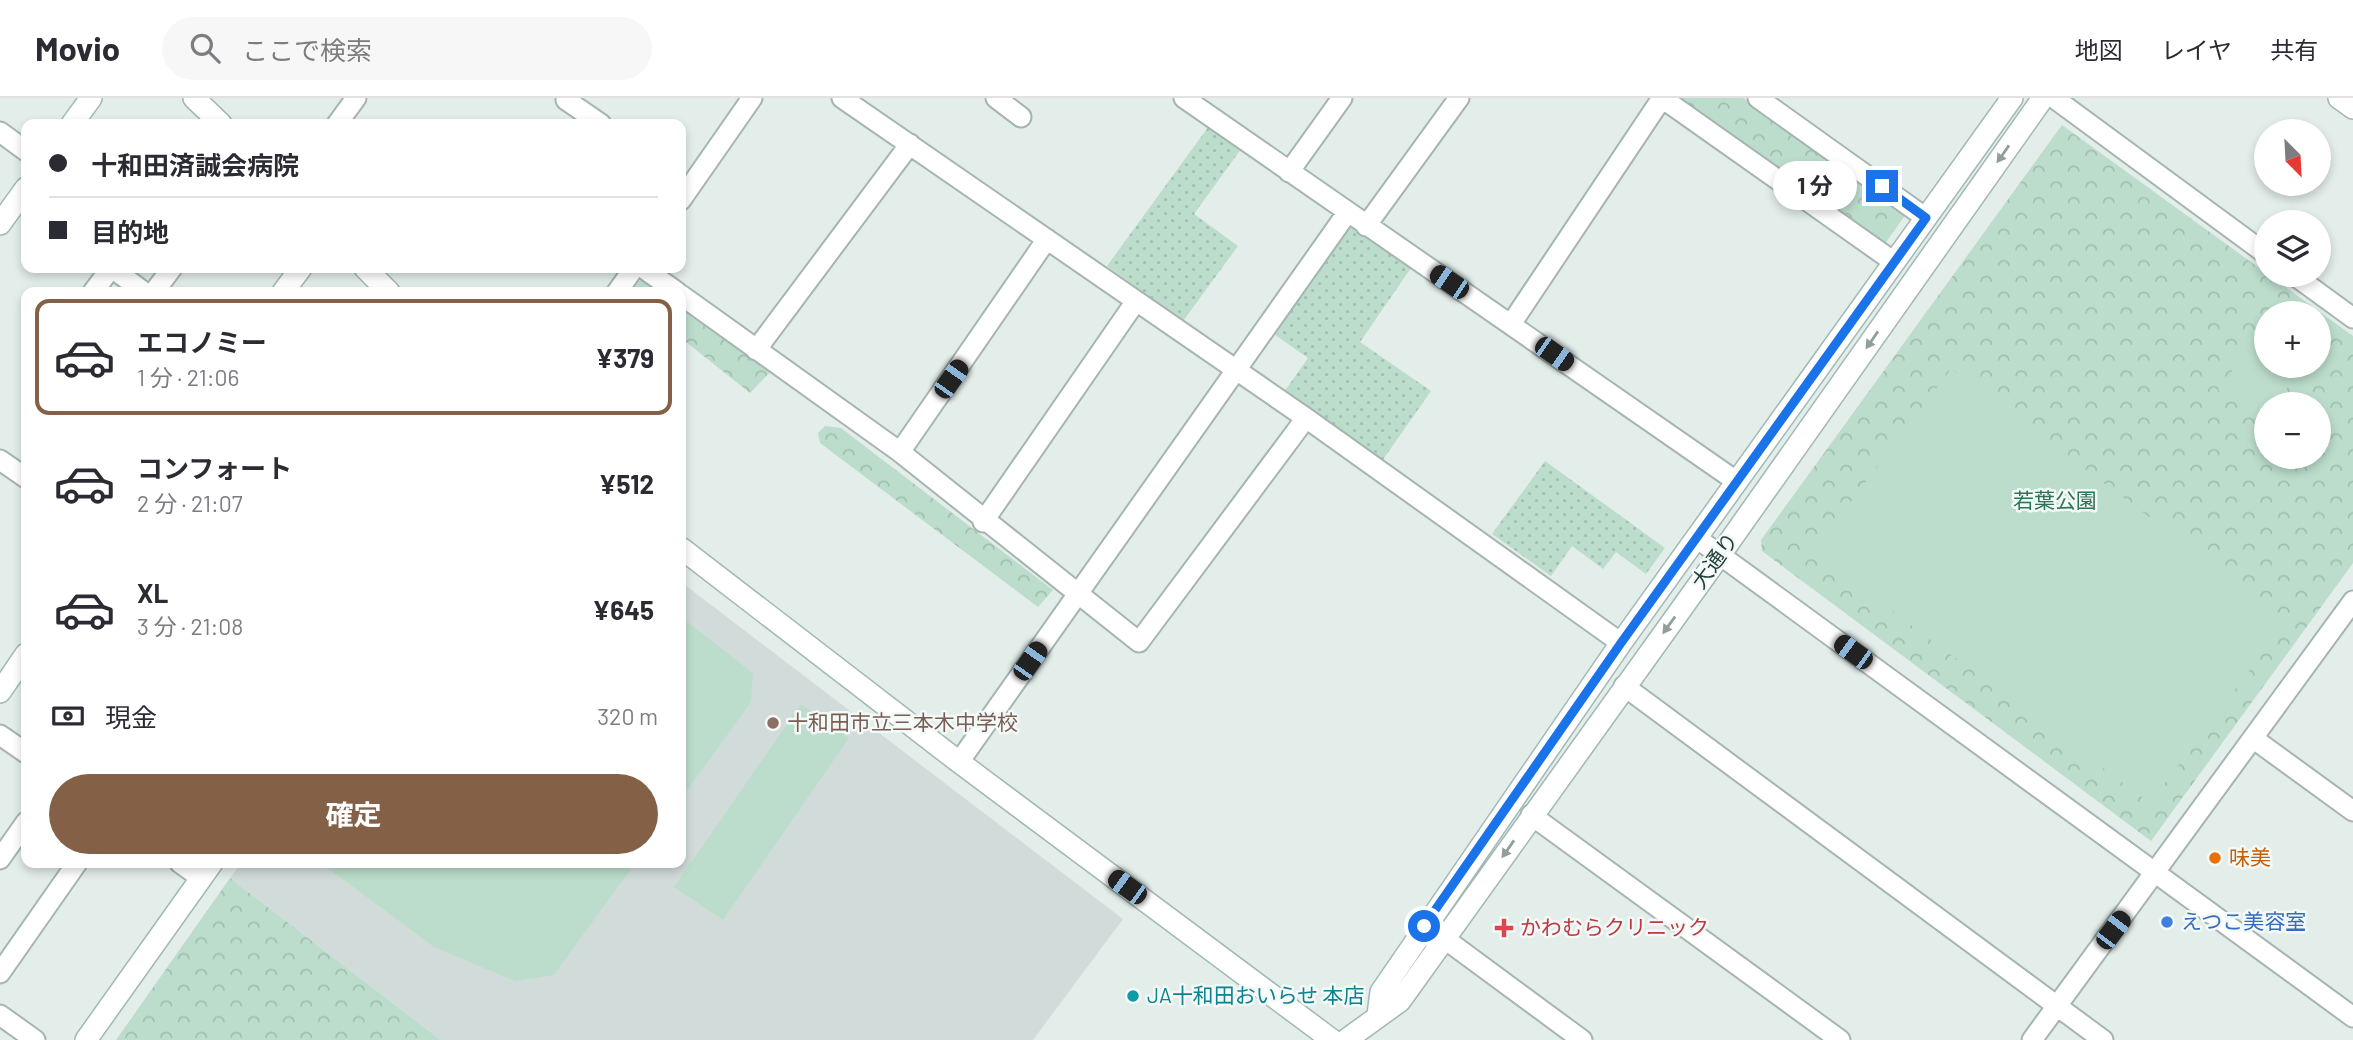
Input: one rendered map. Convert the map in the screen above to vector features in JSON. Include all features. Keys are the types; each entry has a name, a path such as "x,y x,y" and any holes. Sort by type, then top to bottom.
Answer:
{"street":[{"path":"76,119 91,98"},
{"path":"194,98 214,119"},
{"path":"341,119 356,98"},
{"path":"686,187 752,98"},
{"path":"842,98 1306,418 1621,643"},
{"path":"996,98 1021,117"},
{"path":"1184,98 1736,481"},
{"path":"1289,172 1342,98"},
{"path":"1366,226 1460,98"},
{"path":"1511,324 1662,98 1894,262"},
{"path":"1758,98 1926,218"},
{"name":"大通り","path":"1378,1016 1381,992 1424,926 1621,643 1698,539 1736,481 2012,98"},
{"name":"大通り","path":"1346,1040 1400,1001 2043,98"},
{"path":"2054,98 2254,245"},
{"path":"2339,98 2353,108"},
{"path":"566,100 594,119"},
{"path":"0,132 21,147"},
{"path":"756,350 910,144"},
{"path":"2,217 21,200"},
{"path":"959,762 1347,213"},
{"path":"900,452 1047,239"},
{"path":"118,273 137,287"},
{"path":"370,273 384,287"},
{"path":"650,273 669,287"},
{"path":"2310,287 2353,318"},
{"path":"686,299 900,452 983,522 1139,642 1306,418"},
{"path":"983,522 1136,301"},
{"path":"0,460 21,473"},
{"path":"1698,539 2353,1017"},
{"path":"686,552 959,762 1332,1040"},
{"path":"2032,1040 2350,612"},
{"path":"0,692 21,661"},
{"path":"1624,686 2103,1040"},
{"path":"0,735 21,750"},
{"path":"2254,739 2353,811"},
{"path":"1531,815 1840,1040"},
{"path":"0,859 21,829"},
{"path":"0,973 74,868"},
{"path":"86,1040 207,871"},
{"path":"1444,939 1582,1040"},
{"path":"0,1015 36,1040"}],"shaded area":[{"name":"十和田市立三本木中学校","path":"686,586 1123,919 1033,1040 441,1040 230,878 237,868 686,868"}],"green space":[{"path":"1676,98 1743,98 1906,214 1884,245"},
{"name":"若葉公園","path":"2062,125 2254,264 2254,287 2285,287 2305,301 2254,301 2254,378 2331,378 2331,320 2353,336 2353,563 2151,841 1762,551 1761,540"},
{"path":"1209,126 1241,149 1194,214 1238,246 1183,321 1107,266"},
{"path":"1347,223 1411,268 1360,342 1431,391 1382,461 1284,392 1308,358 1271,332"},
{"path":"650,279 661,287 635,287 639,281"},
{"path":"686,306 774,368 750,393 686,342"},
{"path":"2254,341 2254,378 2295,378 2284,392 2254,392 2254,416 2218,390"},
{"path":"1951,369 2287,620 2150,803 1813,552"},
{"path":"825,426 841,428 1053,590 1038,607 820,443 818,433"},
{"path":"1545,461 1665,548 1646,574 1616,552 1603,569 1572,546 1551,576 1492,534"},
{"path":"686,621 753,673 751,702 686,792"},
{"path":"801,704 849,738 723,920 674,887"},
{"path":"328,868 631,868 554,975 515,981 434,947"},
{"path":"230,878 433,1034 441,1040 116,1040"}],"place":[{"name":"十和田市立三本木中学校","path":"773,723"},
{"name":"味美","path":"2215,858"},
{"name":"えつこ美容室","path":"2167,922"},
{"name":"かわむらクリニック","path":"1504,928"},
{"name":"JA十和田おいらせ 本店","path":"1133,996"}],"route":[{"path":"1424,926 1621,643 1926,218 1882,186"}]}
